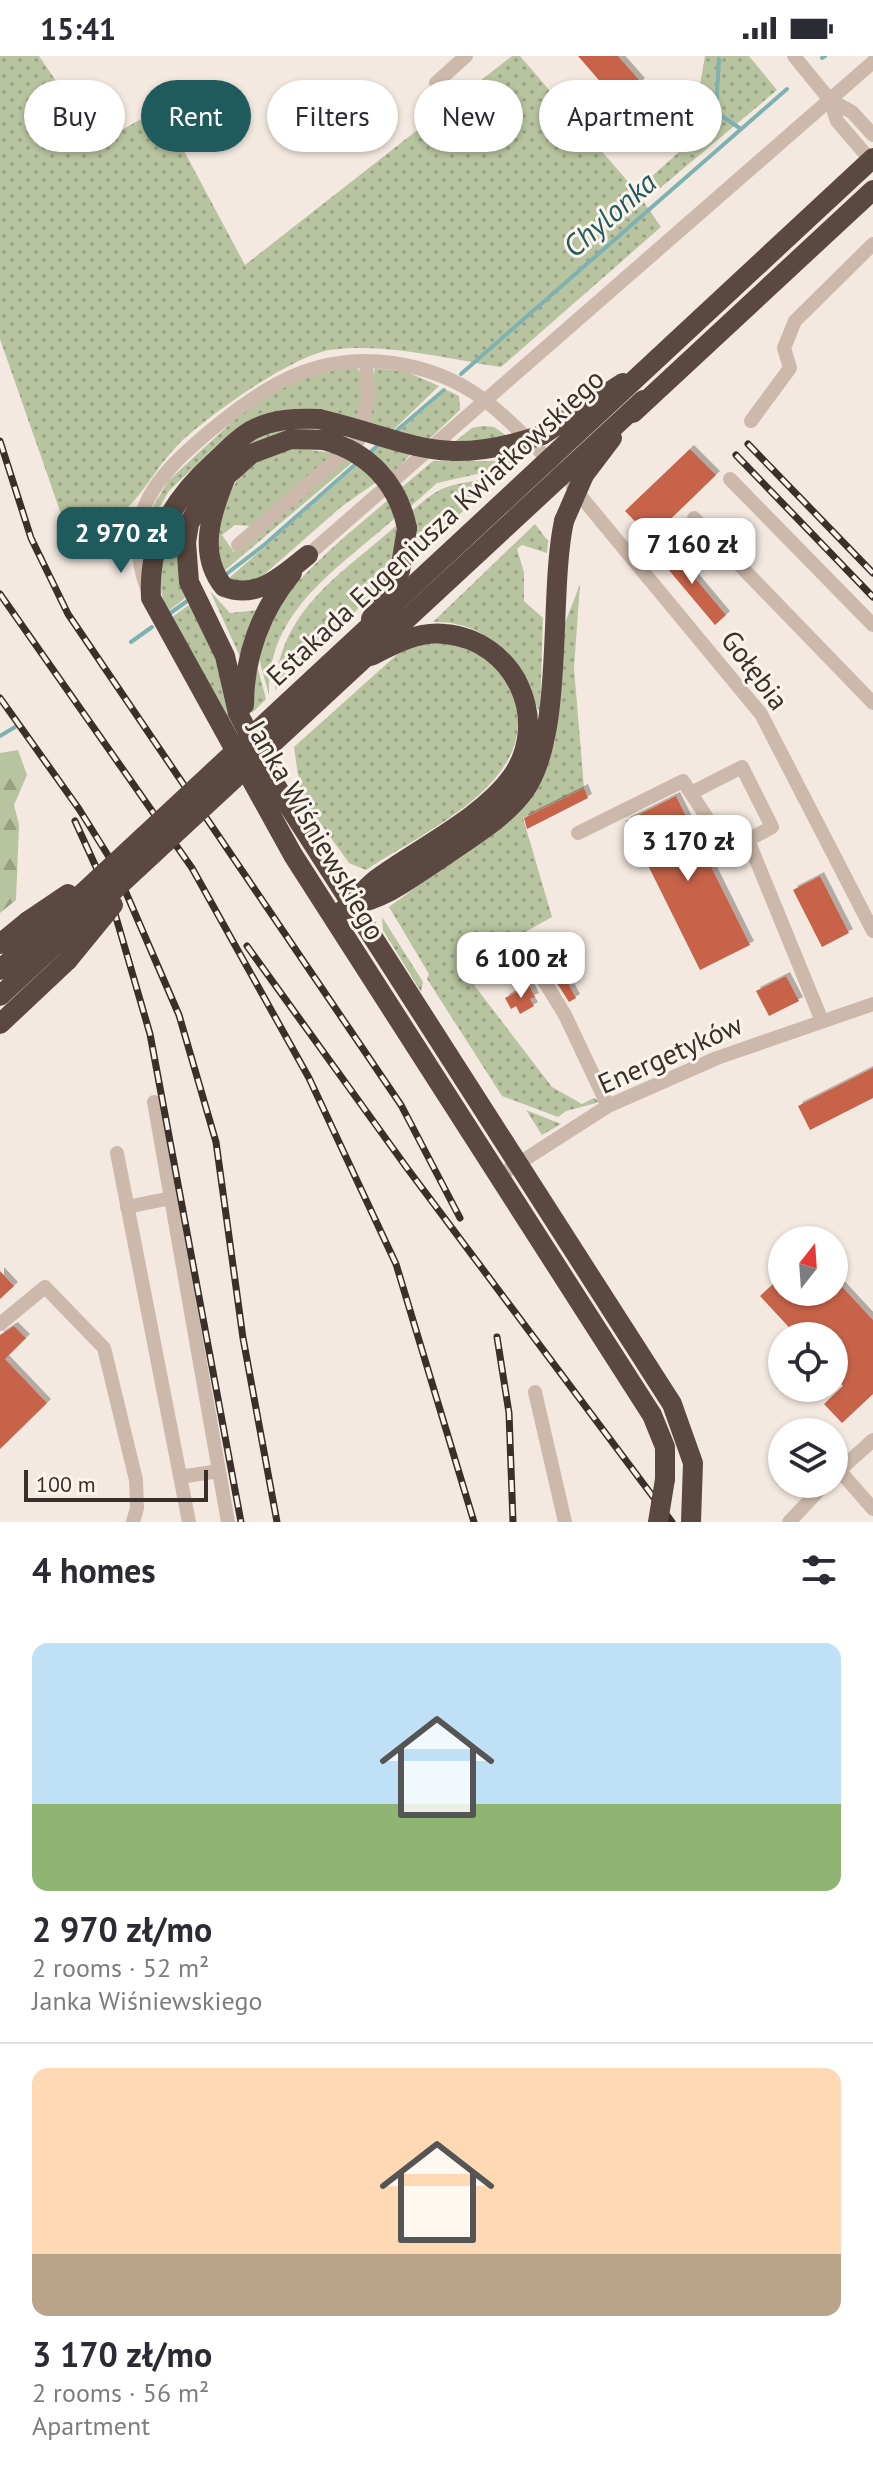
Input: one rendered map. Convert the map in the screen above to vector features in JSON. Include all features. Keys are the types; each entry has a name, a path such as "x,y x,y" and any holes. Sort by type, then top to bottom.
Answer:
{"highway":[{"name":"Estakada Eugeniusza Kwiatkowskiego","path":"0,970 643,370 873,161"},
{"name":"Estakada Eugeniusza Kwiatkowskiego","path":"0,996 873,190"},
{"path":"154,606 151,568 156,540 171,509 193,481 254,429 291,418 319,419 435,452 501,449 542,435 643,370"},
{"path":"350,905 377,900 512,805 541,760 549,713 555,576 564,521 595,459 643,400"},
{"path":"250,737 235,704 225,656 189,582 185,562 186,542 195,510 217,481 251,454 275,442 324,440 359,454 384,476 397,494 407,528 400,571 361,634"},
{"path":"228,472 215,506 208,542 212,568 224,587 245,592 260,588 308,555"},
{"path":"250,737 244,696 252,646 267,609 308,555"},
{"name":"Janka Wiśniewskiego","path":"154,606 332,917 652,1415 665,1447 665,1479 658,1522"},
{"path":"332,917 350,905 379,877 484,805 513,774 527,739 523,694 516,675 487,646 469,637 422,635 357,664"},
{"name":"Janka Wiśniewskiego","path":"250,737 288,806 350,905 672,1404 693,1463 692,1514"},
{"path":"0,1024 68,960 161,846"},
{"path":"0,944 39,913 117,860"}],"street":[{"path":"439,80 466,56"},
{"path":"794,56 830,100 837,121 873,161"},
{"path":"308,555 873,62"},
{"path":"830,100 852,112 873,135"},
{"path":"751,421 790,368 784,348 795,321 873,244"},
{"path":"238,545 358,441 368,399 366,361"},
{"name":"Janka Wiśniewskiego","path":"154,606 140,570 138,526 154,485 167,468 263,389 317,367 366,361 430,372 472,389 487,400"},
{"name":"Gołębia","path":"487,400 556,467 761,714 873,931"},
{"path":"730,479 873,625"},
{"path":"694,518 873,703"},
{"path":"578,833 683,781 728,850 772,827 742,767 691,793"},
{"path":"748,840 822,1021"},
{"path":"527,953 565,1015 608,1106"},
{"name":"Energetyków","path":"499,1176 608,1106 717,1058 873,1004"},
{"path":"154,1102 228,1522"},
{"path":"117,1153 189,1522"},
{"path":"127,1207 171,1198"},
{"path":"0,1324 45,1287 104,1348 136,1480 137,1508 133,1522"},
{"path":"535,1392 565,1522"},
{"path":"848,1463 873,1440"},
{"path":"180,1477 219,1471"},
{"path":"848,1484 873,1509"},
{"path":"789,1522 812,1498"}],"green space":[{"path":"0,56 39,56 55,80 24,80 24,152 125,152 125,128 141,119 141,152 185,152 245,265 389,152 398,152 398,145 414,133 414,152 523,152 523,80 481,80 512,56 520,56 541,80 539,152 602,152 636,191 661,227 501,367 416,352 371,348 330,350 294,363 226,405 189,435 130,505 103,527 86,532 67,531 0,339"},
{"path":"705,56 749,56 777,90 722,136 722,80 701,80"},
{"path":"679,152 703,152 659,189 649,179"},
{"path":"356,367 365,378 360,421 241,428 221,441 169,491 154,516 145,542 154,505 168,481 245,410 302,376"},
{"path":"375,368 407,372 439,386 390,433 366,424"},
{"path":"447,390 459,396 460,410 425,443 396,434"},
{"path":"494,427 510,438 449,446 472,428"},
{"path":"298,428 337,431 309,430 196,497 189,595 167,612 161,589 160,566 163,543 171,521 221,468 251,442 267,434"},
{"path":"381,446 410,455 393,473 372,453"},
{"path":"295,448 341,454 253,526 235,525 222,535 234,552 347,457 354,461 223,572 217,539 232,489 255,463"},
{"path":"522,457 415,555 412,511 446,487 486,478 503,468 508,460"},
{"path":"433,461 498,461 486,472 437,483 410,507 402,487"},
{"path":"359,464 378,481 341,507 259,579 249,584 228,579"},
{"path":"389,499 395,518 330,574 293,615 280,639 272,665 269,695 259,653 262,634 273,613 310,569"},
{"path":"535,524 548,541 547,553 522,545 517,549 524,572 524,601 543,618 540,713 522,671 502,648 477,631 433,622"},
{"path":"397,525 392,572 340,628 275,690 279,662 288,637 301,615 336,577"},
{"path":"580,584 574,668 584,788 523,818 552,917 461,968 552,1087 582,1104 594,1098 600,1102 566,1111 558,1117 502,1096 427,979 429,974 389,907 492,832 536,789 555,742 560,636"},
{"path":"210,591 230,613 259,610 241,659"},
{"path":"193,602 220,653 239,725 234,729 171,618"},
{"path":"453,643 493,664 506,680 515,703 517,732 509,758 492,782 442,823 366,870 349,863 301,796 294,747 401,651 414,645"},
{"path":"254,654 266,699 252,713 248,698"},
{"path":"18,750 27,775 14,805 19,825 16,900 0,913 0,753"},
{"path":"382,917 423,982 421,992 383,930"},
{"path":"526,1110 561,1124 542,1135"}],"building":[{"path":"578,56 618,56 639,80 599,80"},
{"path":"690,449 716,475 651,538 625,511"},
{"path":"669,547 726,615 715,625 657,556"},
{"path":"584,788 588,798 527,829 524,818"},
{"path":"676,796 750,945 700,970 626,821"},
{"path":"820,876 849,933 822,947 793,890"},
{"path":"558,964 576,998 569,1002 548,969"},
{"path":"786,976 799,1001 769,1016 756,991"},
{"path":"529,985 535,997 530,999 534,1006 520,1014 516,1006 511,1009 505,998"},
{"path":"873,1068 873,1098 810,1130 798,1106"},
{"path":"0,1271 14,1286 0,1299"},
{"path":"768,1289 768,1305 760,1296"},
{"path":"848,1293 873,1320 873,1394 847,1418 837,1418 824,1404 848,1402 848,1322 784,1322 769,1306 848,1306"},
{"path":"14,1326 26,1338 5,1359 47,1403 0,1449 0,1335"}],"waterway":[{"path":"719,59 716,112 741,129"},
{"name":"Chylonka","path":"461,374 787,89"},
{"name":"Chylonka","path":"395,432 444,390"},
{"name":"Chylonka","path":"367,455 382,442"},
{"name":"Chylonka","path":"225,575 357,463"},
{"name":"Chylonka","path":"169,614 190,599"},
{"name":"Chylonka","path":"131,642 152,627"},
{"name":"Chylonka","path":"0,736 15,727"}],"railway":[{"path":"0,441 31,538 68,614 401,1105 460,1218"},
{"path":"748,444 873,573"},
{"path":"736,455 873,597"},
{"path":"0,594 192,868 309,1078 396,1264 474,1522"},
{"path":"0,698 79,809 114,865 179,1015 216,1142 243,1338 277,1522"},
{"path":"75,821 111,900 150,1034 241,1522"},
{"path":"247,946 407,1168 672,1522"},
{"path":"497,1337 509,1413 513,1522"}]}
